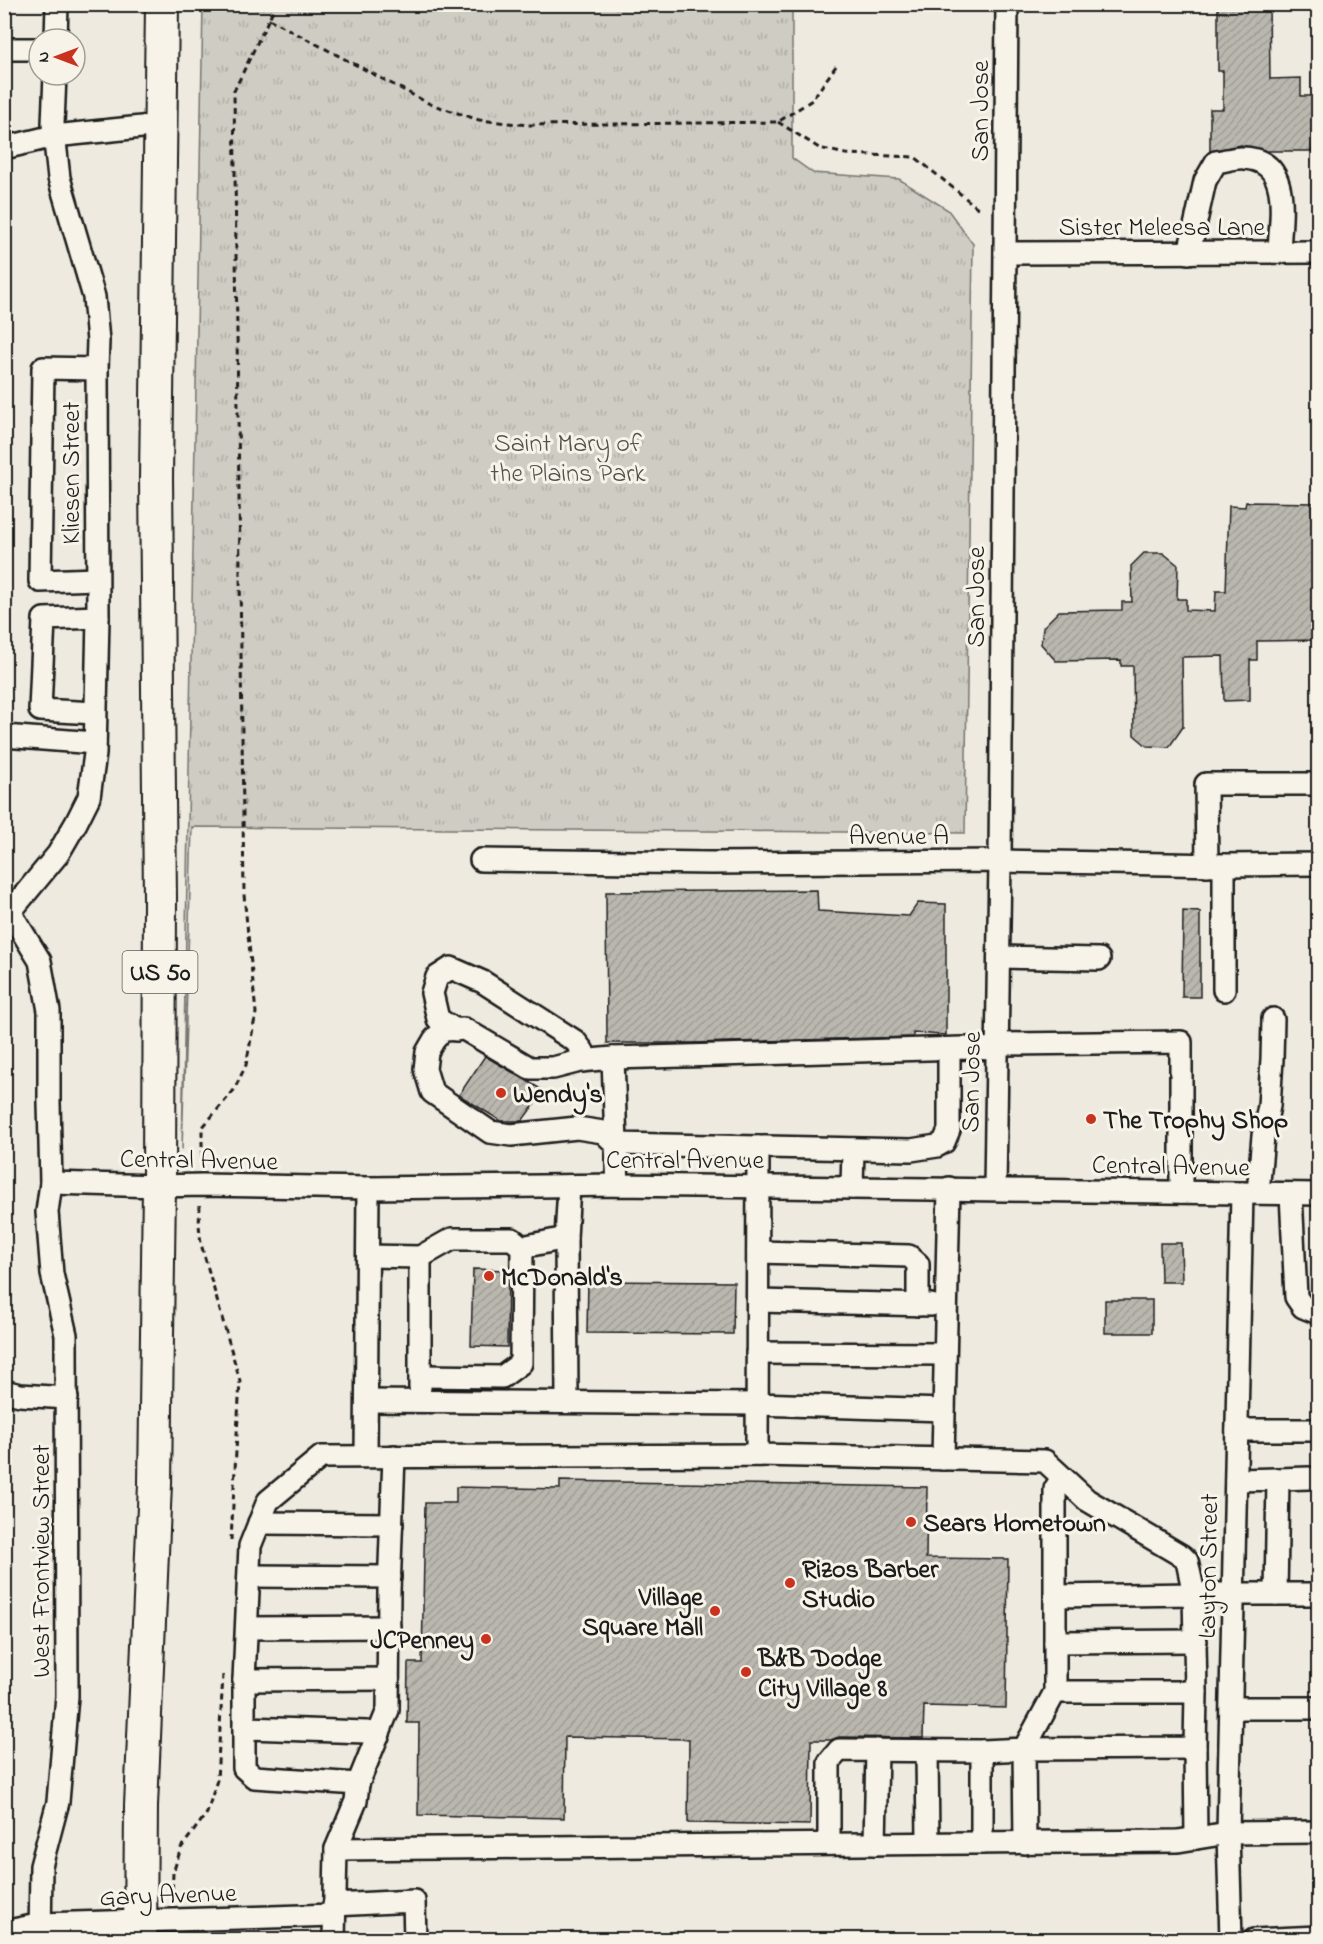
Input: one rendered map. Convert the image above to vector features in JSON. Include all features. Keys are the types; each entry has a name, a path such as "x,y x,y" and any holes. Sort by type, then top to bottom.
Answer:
{"highway":[{"name":"US 50","path":"140,1931 141,1806 155,1484 159,1186 160,898 156,478 162,4"}],"street":[{"path":"56,27 57,4"},
{"name":"San Jose","path":"996,1189 1007,4"},
{"path":"4,50 27,50"},
{"name":"Kliesen Street","path":"7,910 58,854 76,823 88,797 95,743 99,341 94,297 59,178 54,136 55,87"},
{"path":"4,148 54,136 161,125"},
{"path":"1189,252 1205,181 1216,162 1242,157 1261,161 1272,168 1279,181 1279,252"},
{"name":"Sister Meleesa Lane","path":"1005,253 1318,252"},
{"path":"97,369 43,368 40,580 97,579"},
{"path":"95,713 40,710 44,620 98,617"},
{"path":"4,736 95,743"},
{"path":"1224,990 1216,865 1206,784 1318,784"},
{"name":"Avenue A","path":"481,861 712,863 1000,861 1216,865 1318,864"},
{"name":"West Frontview Street","path":"7,910 40,961 50,1011 51,1183 46,1212 52,1274 66,1335 67,1696 58,1802 41,1866 41,1932"},
{"path":"999,957 1100,959"},
{"path":"456,1029 438,1019 432,993 437,977 451,968 483,982 575,1041 583,1051 582,1061"},
{"name":"Layton Street","path":"1231,1940 1228,1833 1237,1430 1250,1193 1269,1106 1273,1019"},
{"path":"949,1049 949,1130 944,1142 918,1150 616,1144 603,1132 577,1128 511,1135 490,1132 432,1092 425,1069 428,1052 434,1040 443,1030 456,1029 464,1029 530,1068 553,1068 582,1061 613,1058 1180,1042 1180,1191"},
{"path":"613,1058 618,1185"},
{"path":"757,1455 758,1147"},
{"path":"852,1188 853,1149"},
{"name":"Central Avenue","path":"51,1183 368,1188 758,1186 1318,1194"},
{"path":"567,1402 566,1238 569,1186"},
{"path":"366,1456 368,1188"},
{"path":"943,1459 949,1188"},
{"path":"1291,1194 1296,1297 1303,1307 1318,1313"},
{"path":"368,1256 420,1257 452,1239 512,1239 522,1246 566,1238"},
{"path":"420,1376 502,1377 521,1363 522,1246"},
{"path":"758,1252 909,1256 918,1264 918,1305"},
{"path":"420,1257 420,1401"},
{"path":"758,1301 946,1306"},
{"path":"757,1353 945,1354"},
{"path":"4,1391 20,1395 67,1398"},
{"path":"367,1401 757,1404 944,1410"},
{"path":"1237,1430 1318,1430"},
{"path":"358,1784 254,1777 244,1768 244,1680 250,1546 268,1501 321,1457 757,1455 1045,1461 1087,1500 1187,1561 1194,1594 1196,1641 1196,1838"},
{"path":"334,1940 336,1849 356,1801 358,1784 388,1710 394,1456"},
{"path":"1236,1480 1309,1478"},
{"path":"1024,1843 1024,1749 1055,1692 1054,1489 1062,1479"},
{"path":"1276,1594 1278,1479"},
{"path":"259,1523 392,1524"},
{"path":"249,1576 390,1577"},
{"path":"1055,1596 1318,1594"},
{"path":"246,1628 389,1628"},
{"path":"1055,1642 1196,1641"},
{"path":"244,1680 388,1679"},
{"path":"1055,1692 1196,1692"},
{"path":"1232,1708 1318,1708"},
{"path":"244,1728 379,1734"},
{"path":"829,1844 829,1762 839,1750 982,1752 1024,1749 1195,1748"},
{"path":"875,1844 877,1750"},
{"path":"927,1751 928,1843"},
{"path":"982,1752 982,1843"},
{"path":"336,1849 1178,1841 1228,1833 1318,1832"},
{"name":"Gary Avenue","path":"4,1932 140,1931 414,1901 415,1940"},
{"path":"1254,1940 1318,1936"}],"path":[{"path":"202,1154 202,1128 234,1090 246,1065 256,1013 244,896 234,91 276,4"},
{"path":"269,19 430,104 478,120 528,125 778,122 812,100 836,66"},
{"path":"778,122 819,148 846,154 915,157 979,209"},
{"path":"199,1225 201,1244 240,1381 231,1545"},
{"path":"172,1899 173,1873 181,1848 207,1813 217,1780 223,1675"}],"green space":[{"name":"Saint Mary of the Plains Park","path":"203,5 792,5 792,158 813,173 899,179 948,210 973,244 965,833 192,827 182,1150"}],"building":[{"path":"1218,4 1269,4 1270,79 1301,78 1301,96 1317,96 1317,112 1313,112 1313,151 1267,151 1241,145 1210,151 1210,109 1223,109 1223,71 1218,71"},
{"path":"1246,502 1318,503 1318,640 1257,641 1257,660 1250,660 1250,700 1224,701 1223,656 1182,657 1183,727 1169,747 1147,746 1134,735 1133,666 1121,666 1121,660 1056,661 1041,644 1043,627 1059,611 1122,610 1122,602 1132,602 1131,566 1144,553 1163,553 1178,565 1177,599 1186,599 1186,610 1215,611 1216,591 1226,591 1229,506 1245,507"},
{"path":"817,890 818,911 909,916 918,903 946,904 946,1035 913,1033 913,1037 607,1043 606,892"},
{"path":"1183,911 1200,912 1200,997 1182,997"},
{"name":"Wendy's","path":"485,1056 544,1091 522,1121 501,1121 459,1095"},
{"path":"1160,1243 1181,1243 1182,1282 1161,1282"},
{"path":"473,1269 508,1270 507,1347 471,1346"},
{"path":"588,1281 734,1282 733,1334 587,1333"},
{"path":"1105,1300 1152,1300 1152,1333 1105,1333"},
{"name":"Village Square Mall","path":"560,1481 927,1487 926,1558 1008,1559 1006,1708 924,1706 923,1738 839,1737 831,1740 811,1740 810,1825 688,1823 689,1739 565,1737 564,1818 418,1815 419,1723 407,1723 408,1663 422,1663 425,1503 456,1503 456,1487 560,1489"}],"place":[{"name":"Wendy's","path":"501,1093"},
{"name":"The Trophy Shop","path":"1091,1119"},
{"name":"McDonald's","path":"489,1276"},
{"name":"Sears Hometown","path":"911,1522"},
{"name":"Rizos Barber Studio","path":"790,1583"},
{"name":"Village Square Mall","path":"715,1611"},
{"name":"JCPenney","path":"486,1639"},
{"name":"B&B Dodge City Village 8","path":"746,1672"}]}
